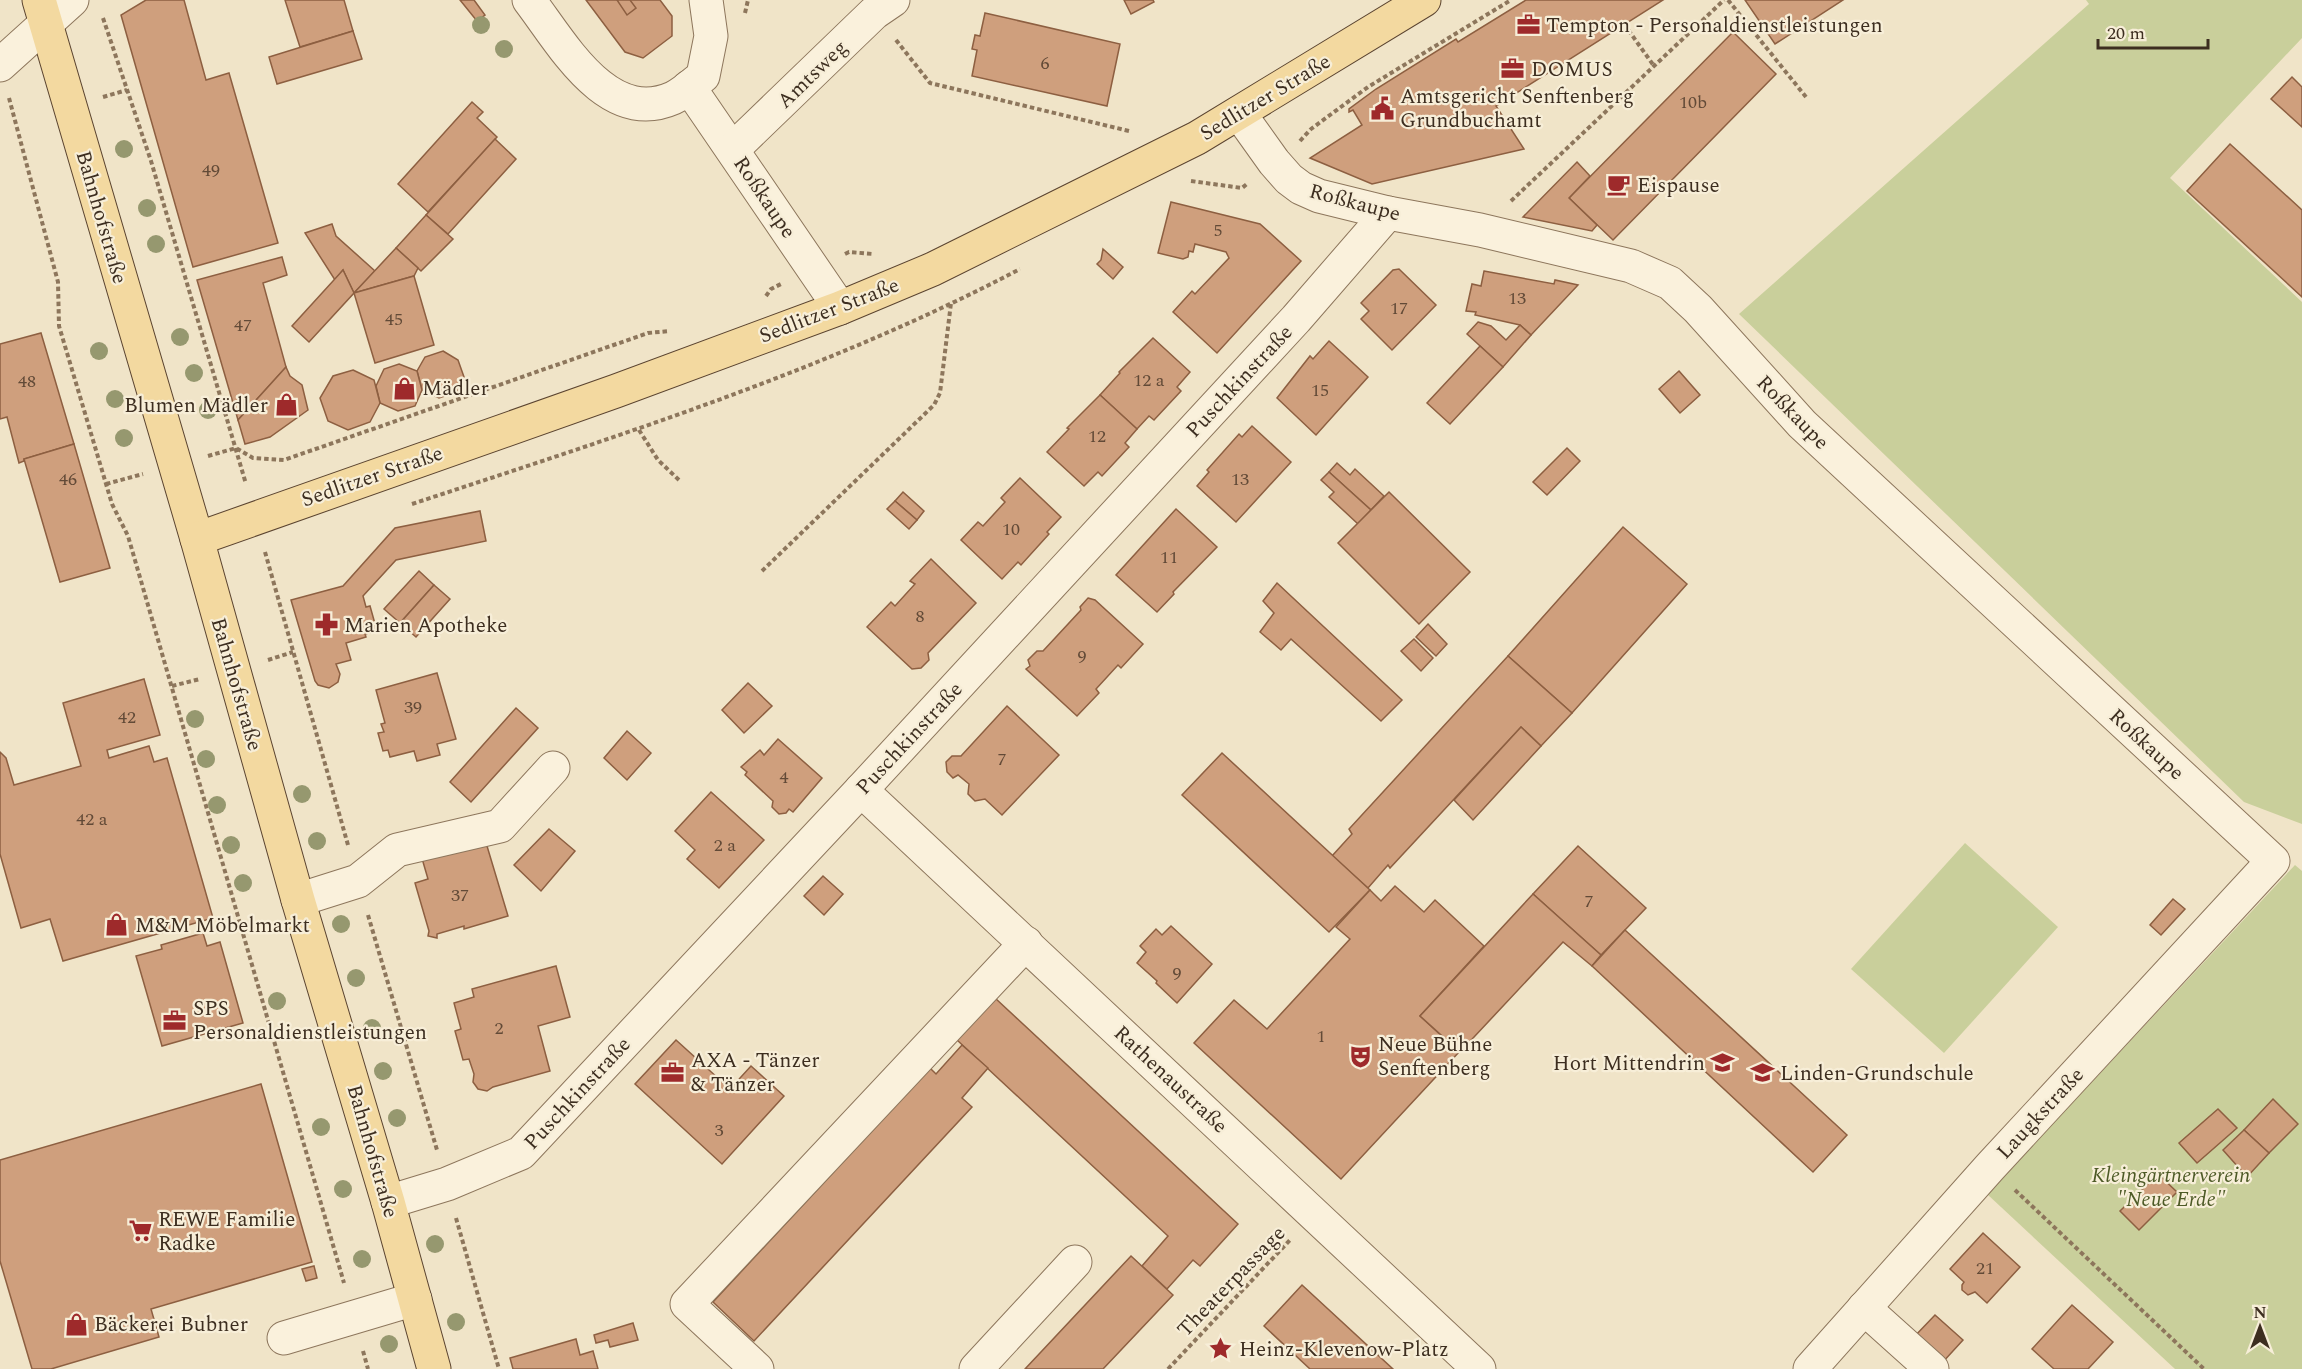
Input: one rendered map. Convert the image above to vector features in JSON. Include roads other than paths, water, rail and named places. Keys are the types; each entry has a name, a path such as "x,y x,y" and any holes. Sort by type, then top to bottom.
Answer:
{"main road":[{"name":"Sedlitzer Straße","path":"196,539 616,391 840,308 933,269 1197,138 1424,0"},
{"name":"Bahnhofstraße","path":"42,11 196,539 298,900 388,1202 434,1369"}],"street":[{"path":"529,0 587,76 601,88 625,100 648,103 673,98 703,76 711,36 706,0"},
{"path":"0,65 42,11 86,6"},
{"name":"Amtsweg","path":"733,150 884,7"},
{"name":"Roßkaupe","path":"688,87 840,308"},
{"name":"Roßkaupe","path":"1239,113 1289,179 1301,188 1319,196 1388,213 1479,230 1631,266 1670,283 1698,309 1802,424 2273,861"},
{"name":"Puschkinstraße","path":"388,1202 447,1184 521,1153 861,790 1296,319 1388,213"},
{"path":"298,900 358,881 397,850 500,826 553,768"},
{"name":"Rathenaustraße","path":"861,790 1479,1369"},
{"name":"Laugkstraße","path":"1810,1369 1990,1167 2273,861"},
{"path":"757,1369 687,1304 1026,943"},
{"path":"976,1369 1075,1262"},
{"path":"284,1338 415,1299"},
{"path":"1864,1308 1932,1369"}],"place":[{"name":"Tempton - Personaldienstleistungen","path":"1528,25"},
{"name":"DOMUS","path":"1513,69"},
{"name":"Amtsgericht Senftenberg Grundbuchamt","path":"1382,108"},
{"name":"Eispause","path":"1619,185"},
{"name":"Mädler","path":"404,388"},
{"name":"Blumen Mädler","path":"286,405"},
{"name":"Marien Apotheke","path":"326,625"},
{"name":"M&M Möbelmarkt","path":"117,925"},
{"name":"SPS Personaldienstleistungen","path":"175,1020"},
{"name":"Neue Bühne Senftenberg","path":"1360,1056"},
{"name":"Hort Mittendrin","path":"1723,1063"},
{"name":"AXA - Tänzer & Tänzer","path":"673,1072"},
{"name":"Linden-Grundschule","path":"1762,1073"},
{"name":"REWE Familie Radke","path":"140,1231"},
{"name":"Bäckerei Bubner","path":"76,1324"},
{"name":"Heinz-Klevenow-Platz","path":"1221,1349"}],"park label":[{"name":"Kleingärtnerverein \"Neue Erde\"","path":"2171,1187"}]}
